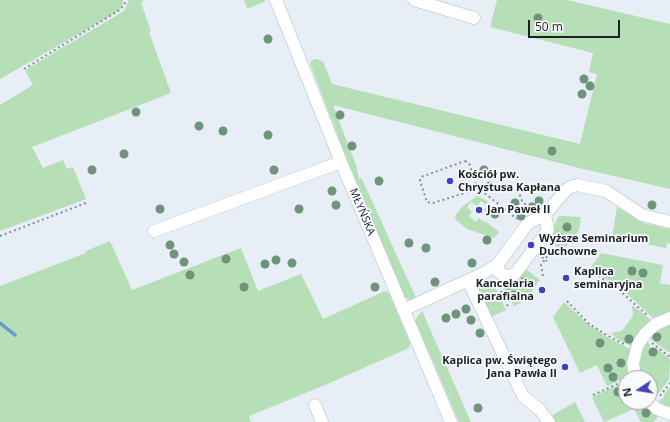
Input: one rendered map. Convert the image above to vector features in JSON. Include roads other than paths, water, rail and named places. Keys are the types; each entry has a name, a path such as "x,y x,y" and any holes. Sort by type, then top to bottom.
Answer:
{"street":[{"name":"MŁYŃSKA","path":"276,0 448,421"},
{"path":"414,0 474,18"},
{"path":"154,231 341,162"},
{"path":"403,310 468,281 494,266 528,223 545,215 564,192 577,185 606,191 642,215 670,222"},
{"path":"494,266 503,276 515,274 548,230 545,215"},
{"path":"468,281 523,396 540,410 548,422"},
{"path":"634,370 633,363 635,352 643,336 656,324 670,318"},
{"path":"315,405 322,422"},
{"path":"658,408 670,414"}],"waterway":[{"path":"0,323 15,335"}],"place":[{"name":"Kościół pw. Chrystusa Kapłana","path":"450,181"},
{"name":"Jan Paweł II","path":"479,210"},
{"name":"Wyższe Seminarium Duchowne","path":"531,245"},
{"name":"Kaplica seminaryjna","path":"566,278"},
{"name":"Kancelaria parafialna","path":"542,290"},
{"name":"Kaplica pw. Świętego Jana Pawła II","path":"565,367"}]}
